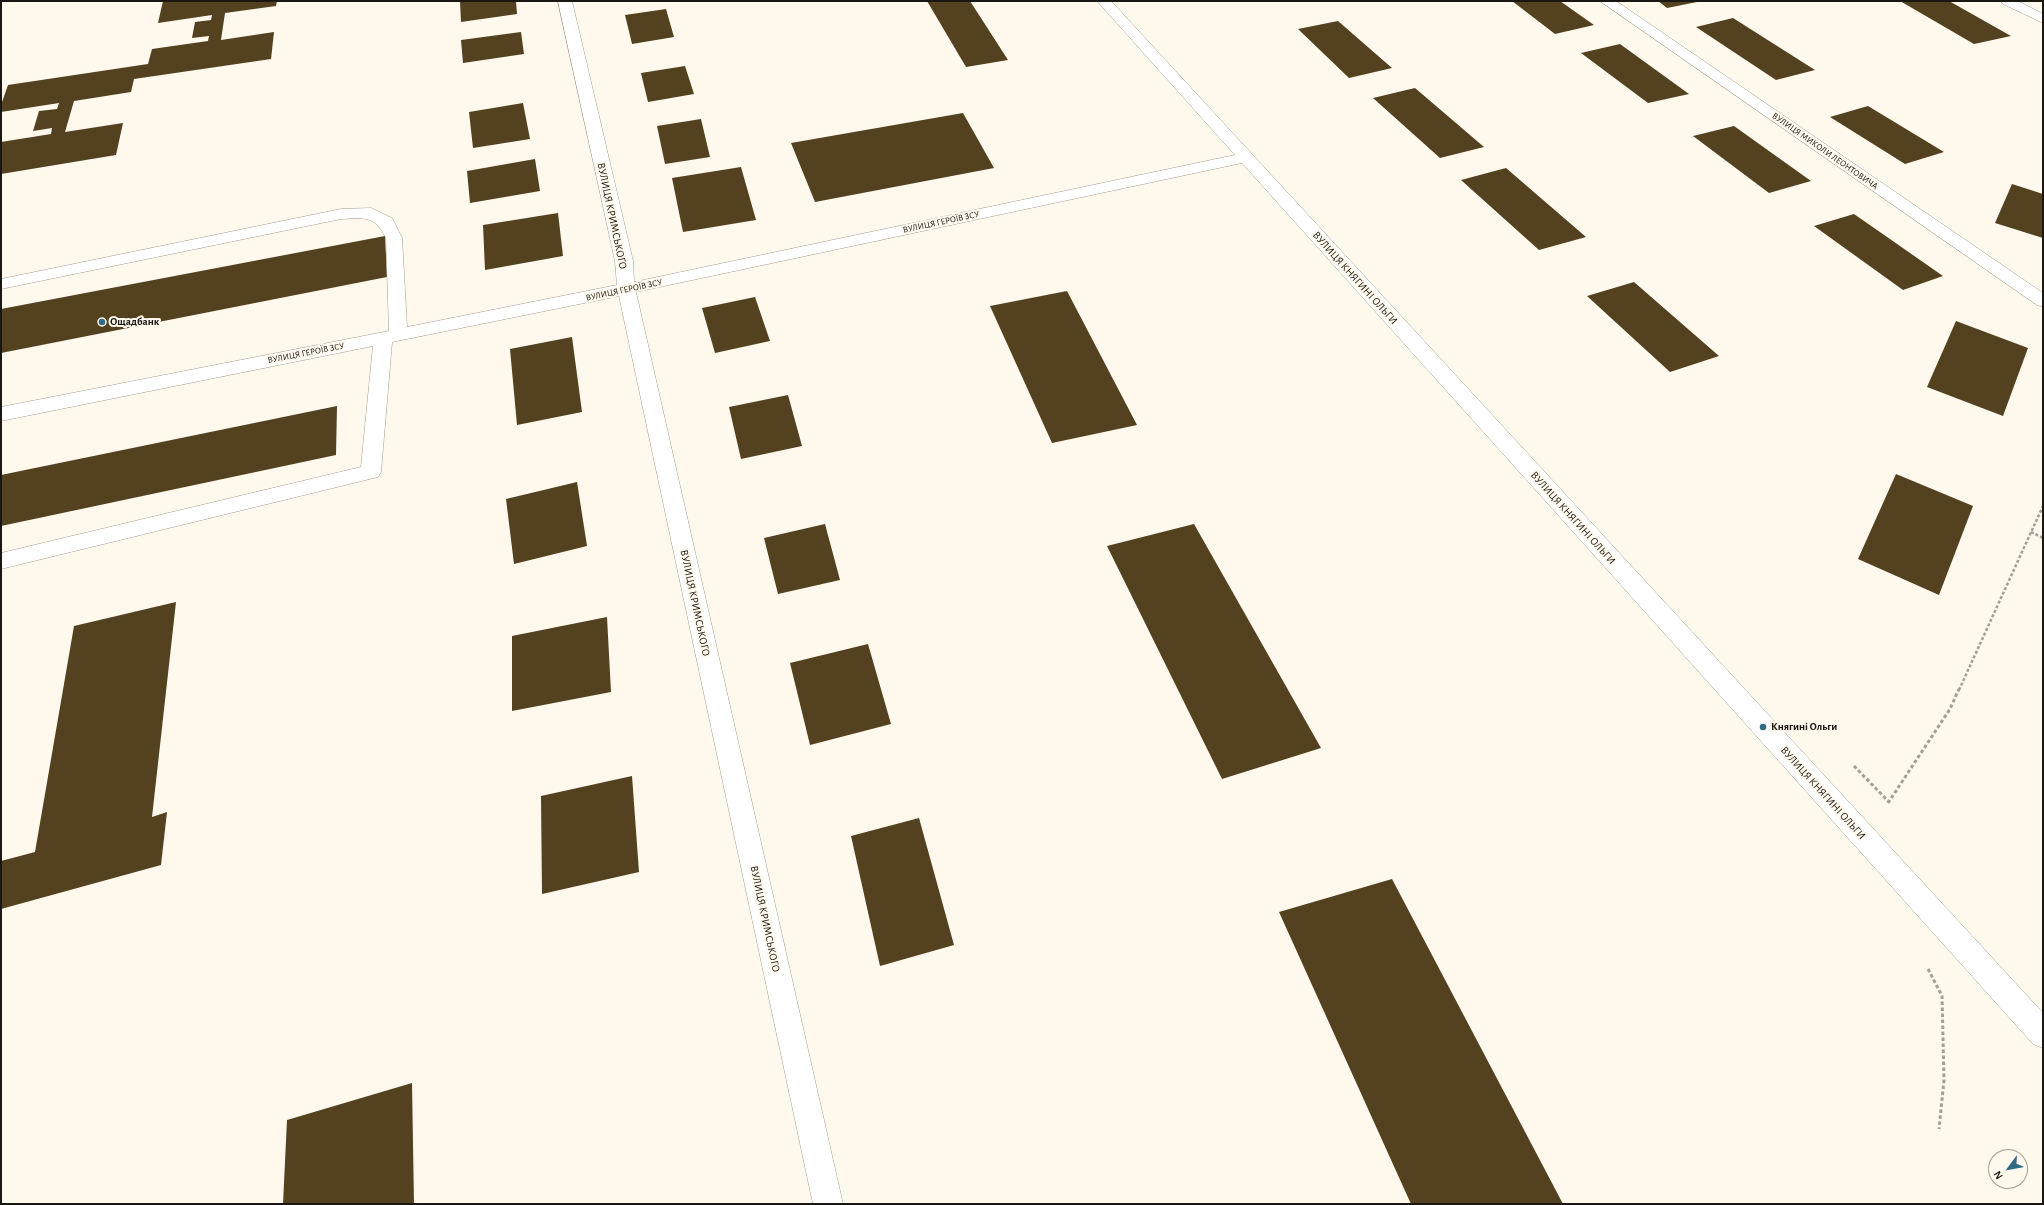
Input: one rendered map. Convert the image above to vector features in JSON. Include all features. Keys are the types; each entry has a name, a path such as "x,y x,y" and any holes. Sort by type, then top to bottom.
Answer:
{"street":[{"name":"ВУЛИЦЯ КРИМСЬКОГО","path":"565,1 624,261 626,289 828,1204"},
{"name":"ВУЛИЦЯ КНЯГИНІ ОЛЬГИ","path":"1104,1 1245,158 2043,1034"},
{"name":"ВУЛИЦЯ МИКОЛИ ЛЕОНТОВИЧА","path":"1607,1 2043,301"},
{"path":"2008,1 2043,19"},
{"name":"ВУЛИЦЯ ГЕРОЇВ ЗСУ","path":"1,414 626,289 1245,158"},
{"path":"1,284 341,214 371,213 386,222 394,238 391,336 371,472 1,561"}],"path":[{"path":"1887,863 1888,802 1950,709 2043,506"},
{"path":"2031,532 2043,538"},
{"path":"1924,962 1942,996 1944,1080 1939,1129"}],"building":[{"path":"163,1 277,1 276,6 225,13 221,40 274,32 271,59 134,79 131,92 74,101 65,132 123,123 116,155 1,174 1,142 51,134 52,128 33,131 39,111 57,109 59,103 1,112 1,105 8,85 148,64 152,49 208,41 209,36 192,38 195,22 211,20 212,15 158,23"},
{"path":"460,1 516,1 517,14 461,22"},
{"path":"927,1 970,1 1008,60 966,67"},
{"path":"1512,1 1560,1 1594,25 1555,34"},
{"path":"1658,1 1697,1 1697,2 1667,8"},
{"path":"1900,1 1949,1 2011,36 1974,44"},
{"path":"666,9 674,37 632,44 625,15"},
{"path":"1733,18 1815,70 1776,80 1696,27"},
{"path":"1338,21 1392,68 1349,78 1298,29"},
{"path":"521,32 524,54 463,63 461,40"},
{"path":"1620,44 1689,94 1648,103 1581,53"},
{"path":"685,66 694,94 648,102 641,73"},
{"path":"1415,88 1484,147 1440,158 1373,98"},
{"path":"523,103 530,139 473,148 469,112"},
{"path":"1868,106 1944,152 1905,164 1830,117"},
{"path":"963,113 994,168 815,202 791,143"},
{"path":"701,119 710,157 665,164 657,126"},
{"path":"1734,126 1811,181 1769,193 1693,136"},
{"path":"535,159 540,191 470,203 467,171"},
{"path":"741,167 756,220 683,232 672,178"},
{"path":"1506,168 1586,237 1539,250 1461,180"},
{"path":"2012,184 2043,194 2043,238 1995,223"},
{"path":"558,213 563,256 485,270 483,225"},
{"path":"1854,214 1943,276 1903,290 1814,226"},
{"path":"385,236 387,277 1,353 1,309"},
{"path":"1634,282 1719,356 1670,372 1587,296"},
{"path":"1067,291 1137,425 1052,443 990,306"},
{"path":"755,297 770,341 715,353 702,308"},
{"path":"1956,321 2028,348 2003,416 1927,387"},
{"path":"572,337 582,412 517,425 510,349"},
{"path":"788,395 802,446 741,459 729,407"},
{"path":"337,406 336,455 1,526 1,475"},
{"path":"1896,474 1973,506 1939,595 1858,559"},
{"path":"577,482 587,546 514,564 506,499"},
{"path":"825,524 840,580 778,594 764,538"},
{"path":"1194,524 1321,748 1222,779 1107,546"},
{"path":"176,602 152,817 167,812 161,865 1,909 1,861 35,852 74,626"},
{"path":"607,617 611,692 512,711 512,636"},
{"path":"868,644 891,724 810,745 790,663"},
{"path":"632,776 639,872 542,894 541,796"},
{"path":"919,818 954,945 880,966 851,836"},
{"path":"1392,879 1563,1204 1411,1204 1279,912"},
{"path":"412,1083 414,1204 283,1204 287,1120"}],"place":[{"name":"Ощадбанк","path":"102,322"},
{"name":"Княгині Ольги","path":"1763,727"}]}
